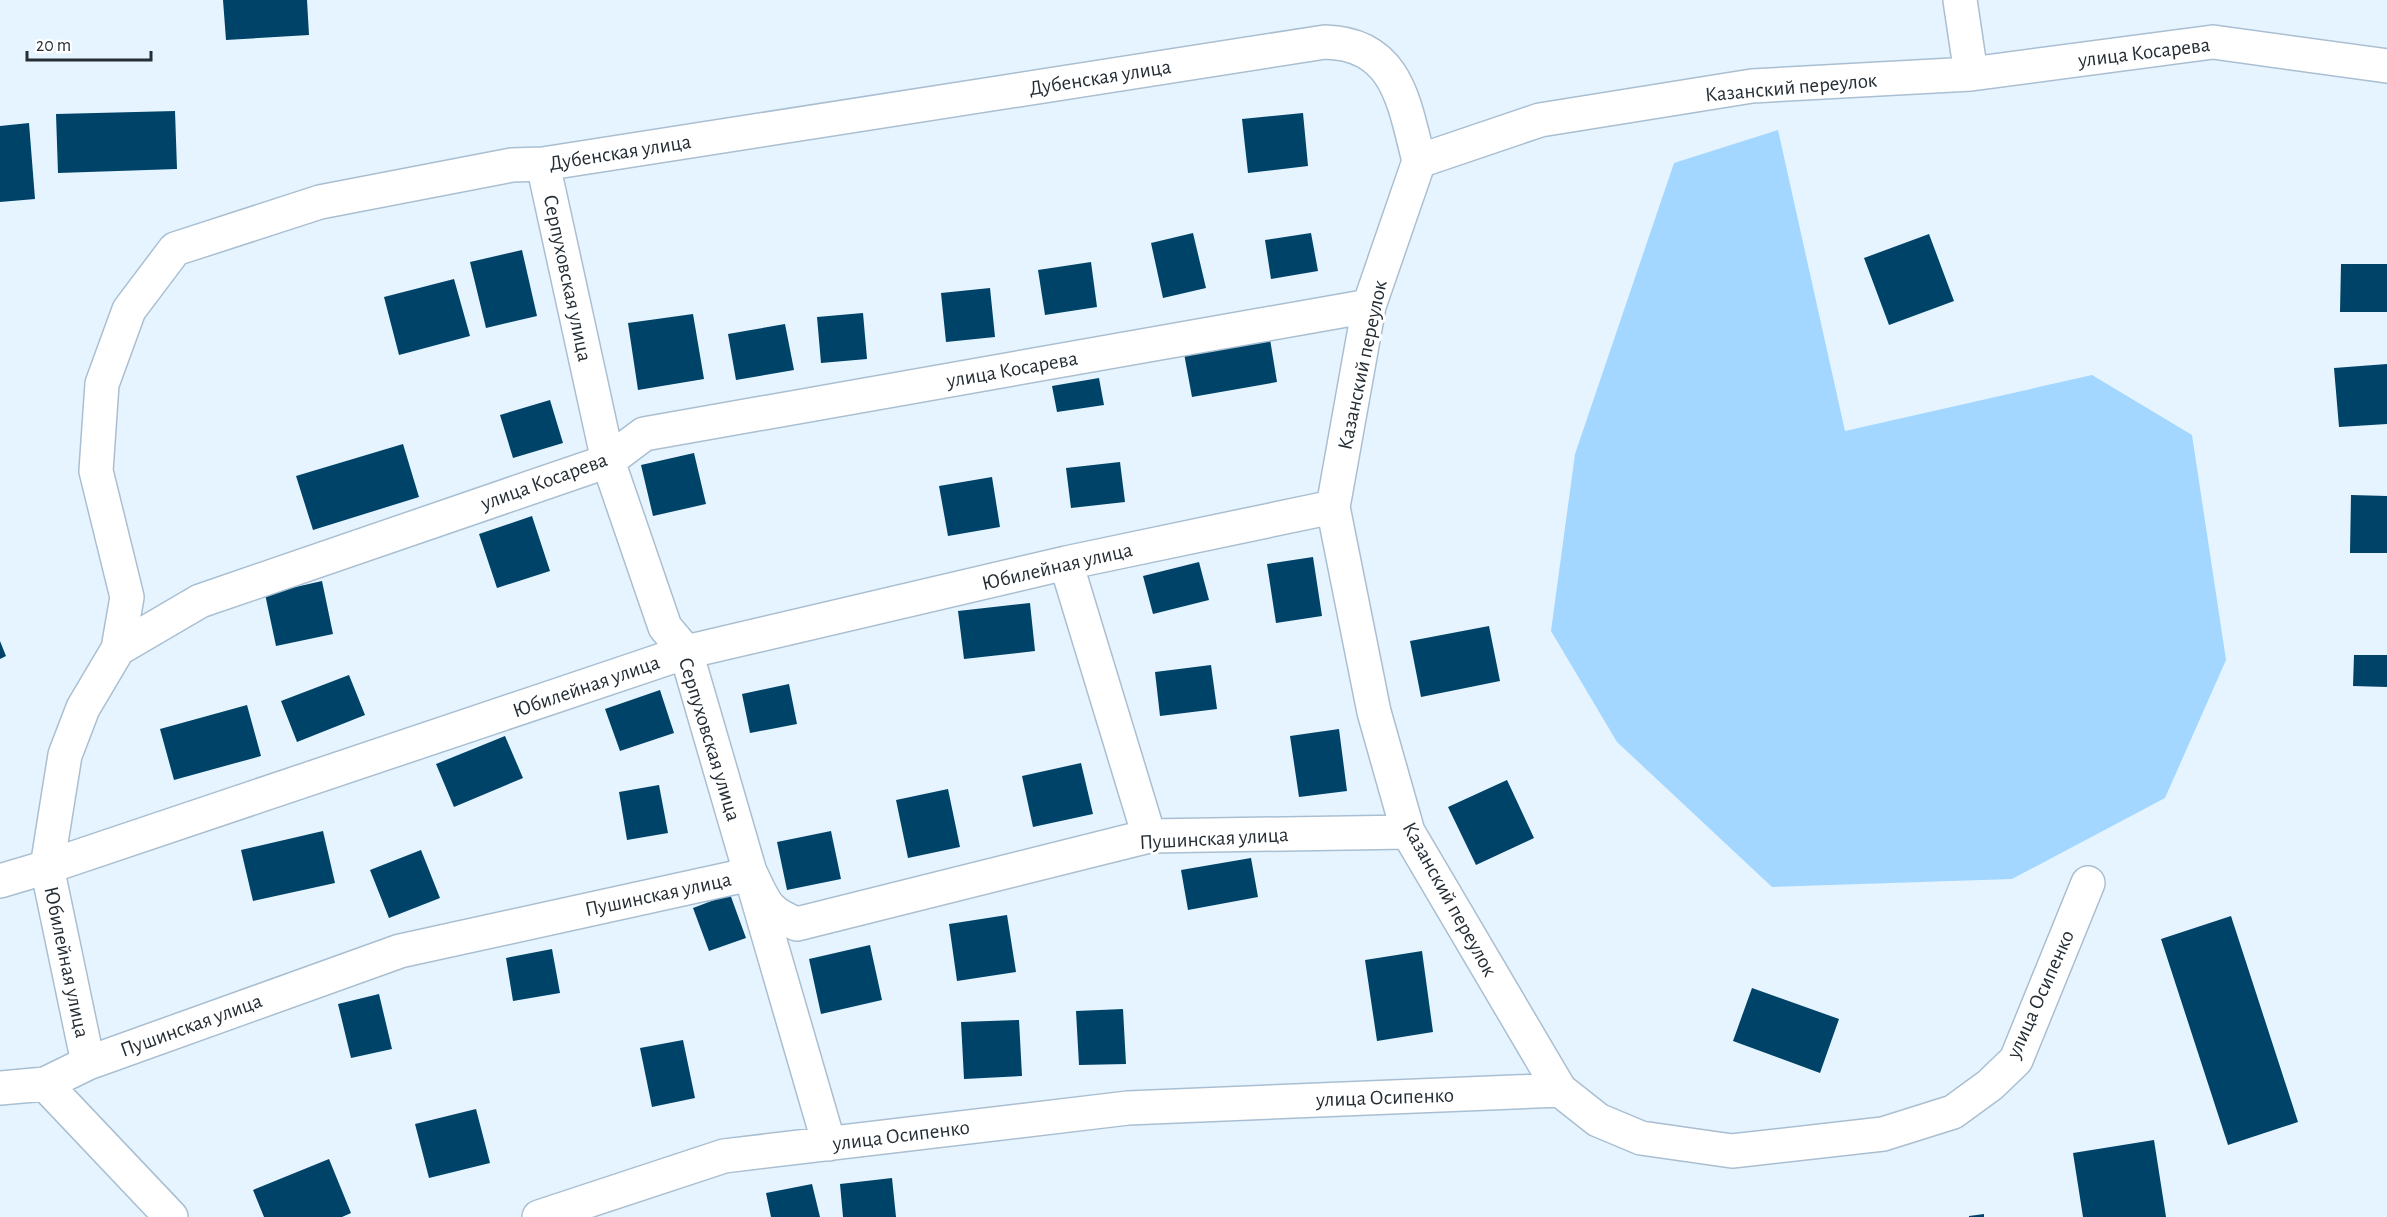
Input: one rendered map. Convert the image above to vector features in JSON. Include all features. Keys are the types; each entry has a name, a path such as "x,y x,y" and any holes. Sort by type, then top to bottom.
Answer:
{"street":[{"path":"1960,0 1971,74"},
{"name":"Дубенская улица","path":"118,649 127,597 96,471 102,384 129,310 175,249 320,202 512,165 543,164 1324,42 1345,43 1368,52 1388,69 1401,90 1419,160"},
{"name":"улица Косарева","path":"1971,74 2213,42 2387,66"},
{"name":"Казанский переулок","path":"1560,1090 1408,832 1374,712 1333,507 1370,306 1419,160 1540,120 1740,88 1971,74"},
{"name":"Серпуховская улица","path":"543,164 608,461 664,627 686,652 829,1144"},
{"name":"улица Косарева","path":"47,867 65,755 83,708 118,649 200,601 608,461 644,434 1370,306"},
{"name":"Юбилейная улица","path":"88,1063 47,867 686,652 1066,563 1333,507"},
{"path":"1066,563 1149,837"},
{"name":"Пушинская улица","path":"45,1084 88,1063 400,951 751,874 764,901 775,915 797,924 1149,837 1408,832"},
{"path":"0,881 47,867"},
{"name":"улица Осипенко","path":"539,1217 724,1156 1128,1108 1560,1090 1598,1120 1641,1138 1732,1150 1883,1134 1953,1112 1990,1085 2016,1060 2088,883"},
{"path":"0,1088 45,1084 171,1217"}],"shaded area":[{"path":"1778,130 1845,431 2092,375 2192,435 2226,660 2165,798 2012,879 1772,887 1617,742 1551,631 1575,454 1674,163"}],"building":[{"path":"223,0 307,0 309,35 226,40"},
{"path":"175,111 177,169 58,173 56,114"},
{"path":"1303,113 1308,166 1248,173 1242,119"},
{"path":"29,123 35,199 0,202 0,126"},
{"path":"1193,233 1206,288 1163,298 1151,243"},
{"path":"1311,233 1318,271 1271,279 1265,240"},
{"path":"1929,234 1954,301 1889,325 1864,258"},
{"path":"522,250 537,316 486,328 470,262"},
{"path":"1091,262 1097,307 1045,315 1038,270"},
{"path":"2341,264 2387,264 2387,312 2340,312"},
{"path":"454,279 470,336 399,355 384,297"},
{"path":"990,288 995,337 946,342 941,293"},
{"path":"863,313 867,359 821,363 817,317"},
{"path":"693,314 704,379 638,390 628,323"},
{"path":"785,324 794,370 736,380 728,334"},
{"path":"1269,333 1277,382 1192,397 1183,348"},
{"path":"2387,364 2387,424 2339,427 2334,368"},
{"path":"1099,378 1104,405 1057,412 1052,386"},
{"path":"550,400 563,443 513,458 500,415"},
{"path":"403,444 419,497 313,530 296,476"},
{"path":"694,453 706,504 653,516 641,465"},
{"path":"1120,462 1125,502 1071,508 1066,468"},
{"path":"992,477 1000,527 948,536 939,486"},
{"path":"2351,495 2387,496 2387,553 2350,553"},
{"path":"532,516 550,571 497,588 479,534"},
{"path":"1313,557 1322,616 1276,623 1267,564"},
{"path":"1199,562 1209,600 1153,614 1143,576"},
{"path":"322,581 333,634 276,646 265,594"},
{"path":"1030,603 1035,651 964,659 958,611"},
{"path":"1489,626 1500,681 1421,697 1410,641"},
{"path":"0,641 6,656 0,659"},
{"path":"2354,655 2387,655 2387,687 2353,686"},
{"path":"1211,665 1217,709 1160,716 1155,672"},
{"path":"349,675 365,715 297,742 281,701"},
{"path":"789,684 797,724 750,733 742,694"},
{"path":"660,690 674,733 620,751 605,709"},
{"path":"247,705 261,756 174,780 160,729"},
{"path":"1339,729 1347,791 1299,797 1290,736"},
{"path":"505,736 523,778 454,807 436,764"},
{"path":"1081,763 1093,814 1033,827 1022,776"},
{"path":"1507,780 1534,838 1476,865 1448,807"},
{"path":"659,785 668,833 627,840 619,792"},
{"path":"948,789 960,847 908,858 896,800"},
{"path":"323,831 335,883 253,901 241,850"},
{"path":"831,831 841,879 787,890 777,842"},
{"path":"421,850 440,898 389,918 370,870"},
{"path":"1251,858 1258,897 1188,910 1181,870"},
{"path":"730,894 746,938 709,951 693,908"},
{"path":"1007,915 1016,972 957,981 949,924"},
{"path":"2231,916 2298,1122 2228,1145 2161,939"},
{"path":"870,945 882,1000 821,1014 809,959"},
{"path":"552,949 560,993 513,1001 506,958"},
{"path":"1422,951 1433,1032 1377,1041 1365,960"},
{"path":"1752,988 1839,1019 1820,1073 1733,1041"},
{"path":"379,994 392,1049 351,1058 338,1004"},
{"path":"1123,1009 1126,1064 1079,1065 1076,1011"},
{"path":"1019,1020 1022,1076 964,1079 961,1022"},
{"path":"683,1040 695,1098 652,1107 640,1048"},
{"path":"476,1109 490,1163 429,1178 415,1124"},
{"path":"2154,1140 2166,1217 2083,1217 2073,1153"},
{"path":"329,1159 351,1213 342,1217 264,1217 253,1190"},
{"path":"892,1178 896,1217 843,1217 840,1184"},
{"path":"812,1184 820,1217 771,1217 766,1193"},
{"path":"1984,1214 1984,1217 1969,1217 1969,1216"}]}
